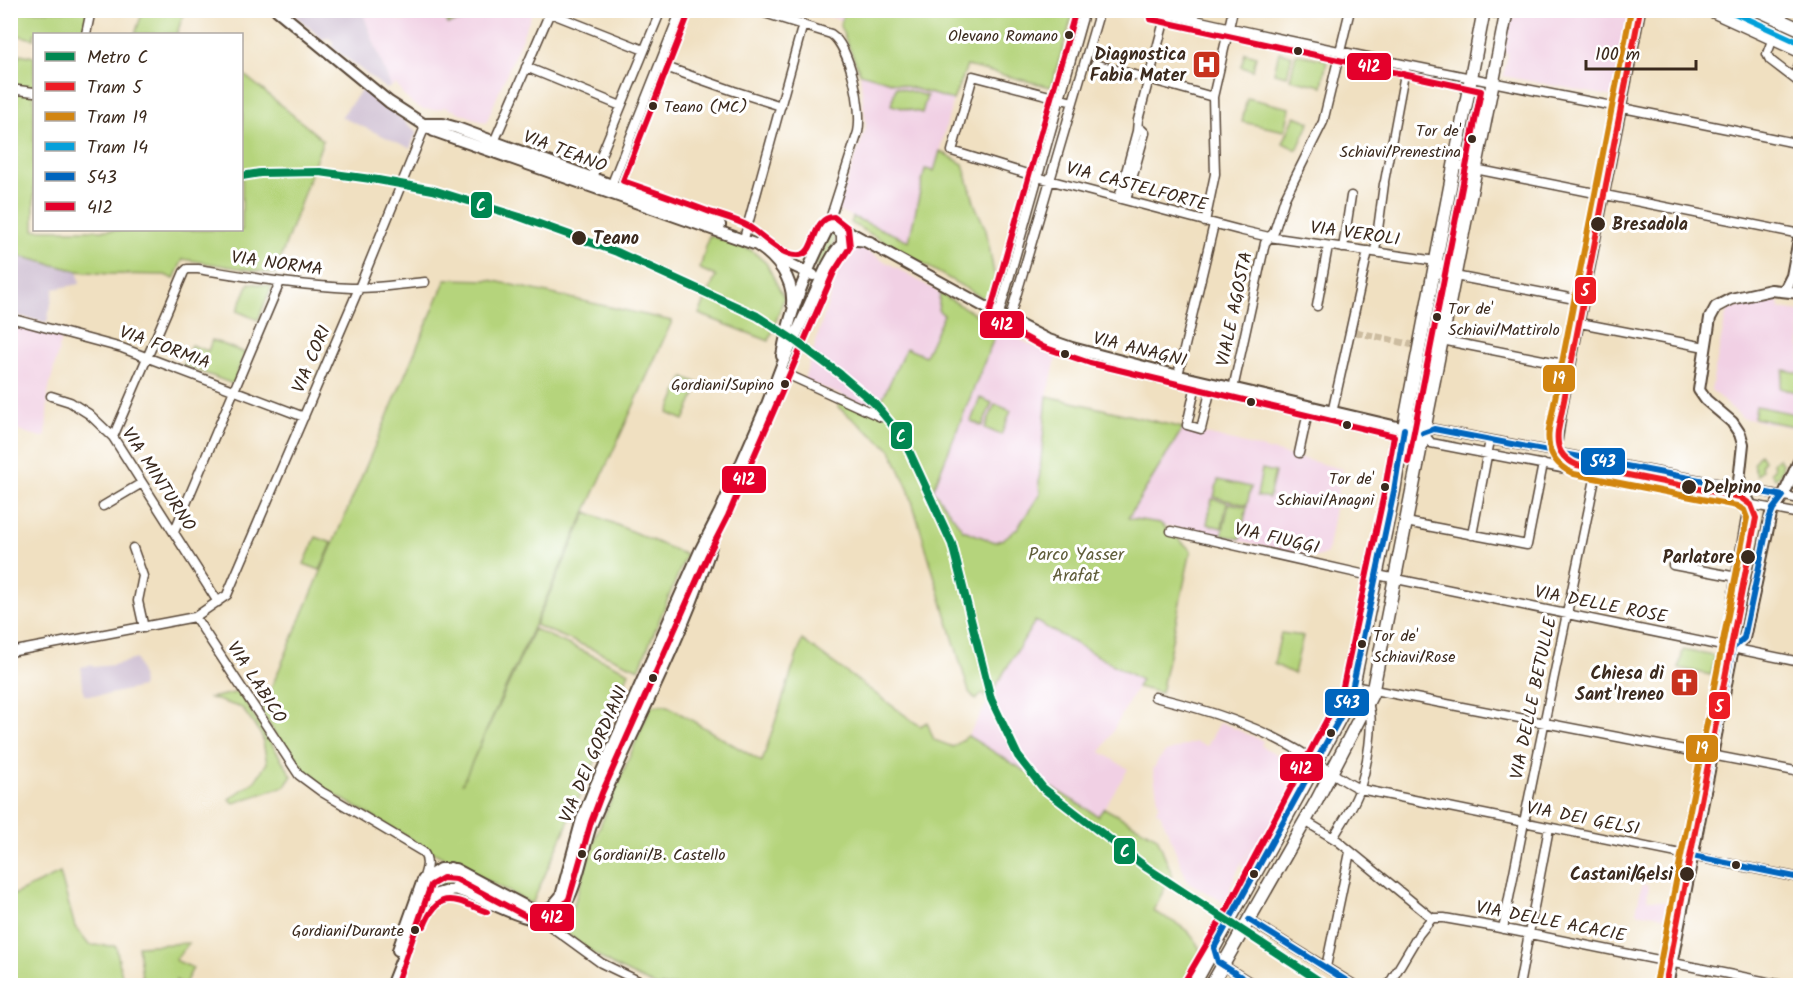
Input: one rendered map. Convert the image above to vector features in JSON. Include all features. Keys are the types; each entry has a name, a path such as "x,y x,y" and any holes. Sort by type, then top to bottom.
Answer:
{"main road":[{"path":"1710,10 1800,51"},
{"path":"1758,10 1800,29"},
{"path":"1193,986 1343,712 1353,686 1394,491 1484,11"},
{"path":"1210,986 1332,773 1373,689 1507,13"}],"street":[{"path":"86,33 91,10"},
{"name":"VIA TEANO","path":"277,10 398,109 434,130 454,132 494,142 588,182"},
{"path":"588,182 660,10"},
{"path":"609,190 681,10"},
{"name":"VIA DEI GORDIANI","path":"755,10 824,31 835,37 843,50 859,101 860,122 831,212 832,226 827,230 792,313 780,371"},
{"path":"999,314 1085,10"},
{"path":"1009,320 1100,10"},
{"path":"1152,10 1340,57 1406,66 1800,144"},
{"name":"VIALE AGOSTA","path":"1178,375 1210,223 1215,174 1213,97 1233,10"},
{"name":"VIALE AGOSTA","path":"1233,389 1265,243 1274,232 1286,198 1323,122 1350,10"},
{"path":"1554,466 1557,440 1641,10"},
{"path":"1484,11 1507,13"},
{"path":"494,142 550,12 644,50"},
{"path":"1122,199 1148,79 1166,14"},
{"path":"745,235 802,24"},
{"path":"1773,38 1768,52 1769,58 1797,81"},
{"path":"1797,81 1800,62"},
{"path":"660,64 726,89 781,106"},
{"path":"1095,64 1213,97"},
{"path":"1332,413 1371,252 1406,66"},
{"path":"526,67 621,106"},
{"name":"VIA CASTELFORTE","path":"1060,98 973,76 952,151 1037,177 1269,237"},
{"path":"10,89 33,92"},
{"path":"1060,98 1073,102"},
{"name":"VIA CORI","path":"218,602 227,595 359,288 426,124"},
{"name":"VIA TEANO","path":"454,132 609,190 745,235 770,254 790,282 793,293 792,313"},
{"path":"1455,165 1800,234 1792,276 1785,290"},
{"path":"1343,248 1351,196"},
{"name":"VIA TEANO","path":"656,206 756,245"},
{"path":"832,226 840,232 841,244 853,239 870,242"},
{"name":"VIA ANAGNI","path":"832,226 841,227 870,242 1009,320 1047,339 1072,348 1212,384 1423,433"},
{"name":"VIA VEROLI","path":"1269,237 1371,252 1585,301"},
{"name":"VIA DEI GORDIANI","path":"450,868 459,870 531,910 539,912 547,910 558,902 582,819 594,789 700,551 720,512 826,268 841,244"},
{"path":"1317,306 1328,246"},
{"path":"770,254 808,273 818,274 826,268"},
{"path":"786,262 804,264 816,255"},
{"name":"VIA NORMA","path":"147,357 184,272 191,268 280,282 359,288 426,282"},
{"path":"174,532 280,282"},
{"path":"1667,986 1733,648 1727,635 1750,504 1739,477 1742,439 1736,426 1706,400 1699,390 1705,346 1712,314 1720,304 1731,299 1771,290 1800,293"},
{"name":"VIA FORMIA","path":"10,318 106,343 304,417"},
{"path":"1580,325 1705,346"},
{"path":"1442,340 1563,364"},
{"path":"113,437 147,357"},
{"path":"780,371 881,417"},
{"path":"1197,380 1187,425 1202,429 1212,384"},
{"name":"VIA MINTURNO","path":"51,396 70,402 89,414 113,437 218,602"},
{"path":"1299,453 1309,407"},
{"path":"1800,499 1434,429 1423,433 1431,443 1800,514"},
{"path":"1472,535 1491,440"},
{"path":"1733,648 1744,638 1773,509 1783,496 1800,459"},
{"path":"1406,522 1527,545 1544,464"},
{"name":"VIA DELLE BETULLE","path":"1503,929 1596,474"},
{"path":"103,506 142,483"},
{"name":"VIA DEI GORDIANI","path":"542,920 558,913 570,899 590,830 700,578 720,512"},
{"name":"VIA FIUGGI","path":"1171,531 1366,576 1395,579"},
{"path":"133,548 143,578 138,601 144,628"},
{"path":"1673,565 1737,578"},
{"name":"VIA DELLE ROSE","path":"1395,579 1800,662"},
{"path":"10,652 195,617 218,602"},
{"name":"VIA LABICO","path":"195,617 299,775 322,792 423,852 427,858 423,880"},
{"path":"1353,686 1800,772"},
{"name":"VIA DEI GELSI","path":"1155,696 1236,720 1302,753 1360,789 1800,878"},
{"path":"1333,838 1360,789 1370,739 1371,716 1368,703"},
{"path":"1356,726 1370,739"},
{"path":"1305,821 1333,838 1432,918 1419,934 1388,986"},
{"path":"1519,986 1549,828"},
{"path":"1326,967 1350,852"},
{"path":"386,986 423,880 438,870 450,868 457,878 457,885 424,903 391,986"},
{"path":"423,880 428,890 437,894"},
{"path":"453,889 542,920 605,965 649,986"},
{"name":"VIA DELLE ACACIE","path":"1432,918 1448,918 1788,986"},
{"path":"1249,920 1356,986"},
{"path":"1214,948 1218,961 1256,986"}],"shaded area":[{"path":"290,11 362,11 391,87 386,89 332,47 333,42 329,38 322,39"},
{"path":"362,11 373,11 404,22 408,11 533,11 486,123 445,107 435,110 423,109 404,96 396,84 391,87"},
{"path":"805,11 844,11 841,20"},
{"path":"1517,11 1632,11 1614,97 1503,76 1508,54 1504,52 1512,18 1515,19"},
{"path":"860,73 953,100 934,172 925,170 909,242 837,210 866,128"},
{"path":"364,87 417,132 410,148 341,117"},
{"path":"858,246 940,293 938,310 945,314 924,356 906,349 877,410 804,380 843,255 848,249"},
{"path":"11,254 78,271 80,284 54,289 47,323 11,314"},
{"path":"1777,300 1780,309 1800,312 1800,429 1743,418 1711,390 1727,310 1757,302"},
{"path":"10,323 62,336 48,392 46,436 11,429"},
{"path":"998,328 1033,346 1057,355 1047,396 1039,482 1040,494 1017,529 996,542 963,530 932,490"},
{"path":"1183,428 1342,469 1327,553 1317,557 1128,518"},
{"path":"1035,621 1141,680 1101,752 1128,769 1099,816 968,736"},
{"path":"136,659 142,687 105,695 84,695 81,667 113,665"},
{"path":"1220,722 1263,741 1261,746 1284,758 1290,755 1304,763 1300,771 1295,769 1286,785 1298,792 1253,872 1241,865 1256,838 1240,865 1230,888 1233,890 1227,904 1188,882 1161,815 1156,810 1159,805 1153,770 1158,760 1166,752 1195,742 1207,746"},
{"path":"1642,884 1649,886 1647,899 1671,903 1668,917 1636,912"}],"green space":[{"path":"844,10 1074,11 1051,87 967,66 953,100 860,73 840,26"},
{"path":"10,11 91,11 89,33 33,33 33,39 11,34"},
{"path":"143,11 184,11 177,33 135,33"},
{"path":"444,11 462,11 465,20 448,24"},
{"path":"1279,52 1292,55 1287,76 1274,73"},
{"path":"1245,53 1256,56 1253,70 1241,67"},
{"path":"20,54 33,57 33,231 243,231 243,74 323,140 275,274 183,259 174,279 165,275 108,274 78,271 11,254 10,69 14,69"},
{"path":"1296,54 1327,60 1322,86 1290,79"},
{"path":"896,87 927,96 922,113 891,105"},
{"path":"1247,98 1290,108 1285,131 1242,122"},
{"path":"1295,116 1310,122 1297,150 1283,143"},
{"path":"940,151 963,164 975,205 986,230 995,279 995,293 983,298 851,223 853,217 909,241 925,169 934,171"},
{"path":"833,233 836,237 828,255 814,267 831,234"},
{"path":"709,235 751,250 766,263 784,298 769,341 699,314 716,276 700,269"},
{"path":"446,279 490,280 672,321 462,784 534,629 629,672 595,762 532,904 431,851 313,782 315,777 311,774 307,777 299,771 261,712"},
{"path":"249,283 272,286 258,320 237,311"},
{"name":"Parco Yasser Arafat","path":"940,293 998,328 933,490 963,530 995,542 1003,539 1017,529 1040,494 1039,482 1047,396 1183,428 1128,518 1160,523 1191,550 1161,693 1137,687 1141,680 1035,621 988,699 982,694 976,700 969,692 909,491 891,450 838,407 843,397 877,410 906,348 925,356 944,315 938,310"},
{"path":"212,340 245,353 233,384 183,365 191,345 208,351"},
{"path":"1784,370 1800,373 1800,393 1780,388"},
{"path":"684,377 700,384 684,420 668,413"},
{"path":"980,398 992,403 982,426 971,421"},
{"path":"995,404 1011,411 1001,435 985,428"},
{"path":"1756,406 1800,415 1798,427 1754,418"},
{"path":"1760,454 1764,460 1762,470 1757,476 1753,464"},
{"path":"1779,458 1782,469 1775,479 1771,472 1774,469 1773,462"},
{"path":"1262,469 1275,472 1269,498 1257,496"},
{"path":"1218,480 1251,487 1247,505 1214,497"},
{"path":"1212,499 1227,502 1222,528 1207,524"},
{"path":"1229,503 1247,507 1240,539 1222,535"},
{"path":"587,512 686,555 639,669 535,625"},
{"path":"316,537 332,543 320,570 304,564"},
{"path":"1281,633 1303,636 1294,674 1274,664"},
{"path":"802,640 920,726 927,722 934,740 953,747 968,736 1098,816 1104,808 1157,837 1172,874 1153,911 1188,932 1202,954 1184,985 656,986 614,966 560,928 574,904 595,838 651,706 666,705 762,762"},
{"path":"1683,650 1715,656 1711,675 1679,668"},
{"path":"239,692 292,776 285,786 234,803 229,799 255,781 267,763 262,736 242,708 210,698"},
{"path":"60,873 75,927 89,945 116,946 123,981 141,982 141,985 11,985 11,896"},
{"path":"440,875 452,877 452,883 432,887 431,881"},
{"path":"189,943 175,960 193,968 184,985 176,980 176,985 143,985 138,946"}],"tunnel":[{"path":"1356,332 1413,345"}],"metro line":[{"name":"C","path":"243,176 260,173 320,172 378,180 433,190 520,217 617,252 757,316 840,374 874,403 903,438 952,544 991,699 1018,756 1043,788 1147,868 1327,986"}],"tram line":[{"name":"19","path":"1631,10 1549,429 1550,451 1561,466 1574,474 1737,506 1744,510 1747,518 1656,984"},
{"name":"5","path":"1640,10 1558,431 1559,447 1563,456 1577,465 1740,497 1751,505 1756,518 1665,986"},
{"name":"14","path":"1728,10 1800,43"}],"transit line":[{"name":"412","path":"1076,10 990,312 992,319 1043,347 1090,363 1394,436 1342,691 1226,911 1185,981"},
{"name":"412","path":"396,986 431,885 443,878 456,879 533,920 554,917 569,899 591,822 602,793 708,555 728,516 834,272 850,247 848,228 834,217 821,223 805,253 793,255 772,245 754,230 739,222 623,181 689,13"},
{"name":"412","path":"1150,19 1481,91 1408,462"},
{"name":"543","path":"1214,948 1351,694 1394,491 1404,429"},
{"name":"543","path":"1423,433 1434,429 1783,496"},
{"name":"543","path":"1733,648 1744,638 1769,519 1783,496"},
{"name":"543","path":"1692,856 1733,648"},
{"name":"543","path":"1692,856 1800,878"},
{"name":"412","path":"424,926 436,906 443,901 457,901 487,912"},
{"name":"543","path":"1249,920 1355,986"},
{"name":"543","path":"1214,948 1218,962 1255,986"}],"place":[{"name":"Olevano Romano","path":"1069,35"},
{"name":"Diagnostica Fabia Mater","path":"1207,64"},
{"name":"Teano (MC)","path":"653,106"},
{"name":"Tor de' Schiavi/Prenestina","path":"1472,139"},
{"name":"Bresadola","path":"1598,224"},
{"name":"Teano","path":"579,238"},
{"name":"Tor de' Schiavi/Mattirolo","path":"1437,317"},
{"name":"Gordiani/Supino","path":"785,384"},
{"name":"Tor de' Schiavi/Anagni","path":"1385,487"},
{"name":"Delpino","path":"1689,487"},
{"name":"Parlatore","path":"1748,557"},
{"name":"Tor de' Schiavi/Rose","path":"1362,644"},
{"name":"Chiesa di Sant'Ireneo","path":"1685,683"},
{"name":"Gordiani/B. Castello","path":"582,854"},
{"name":"Castani/Gelsi","path":"1687,874"},
{"name":"Gordiani/Durante","path":"415,930"}]}
